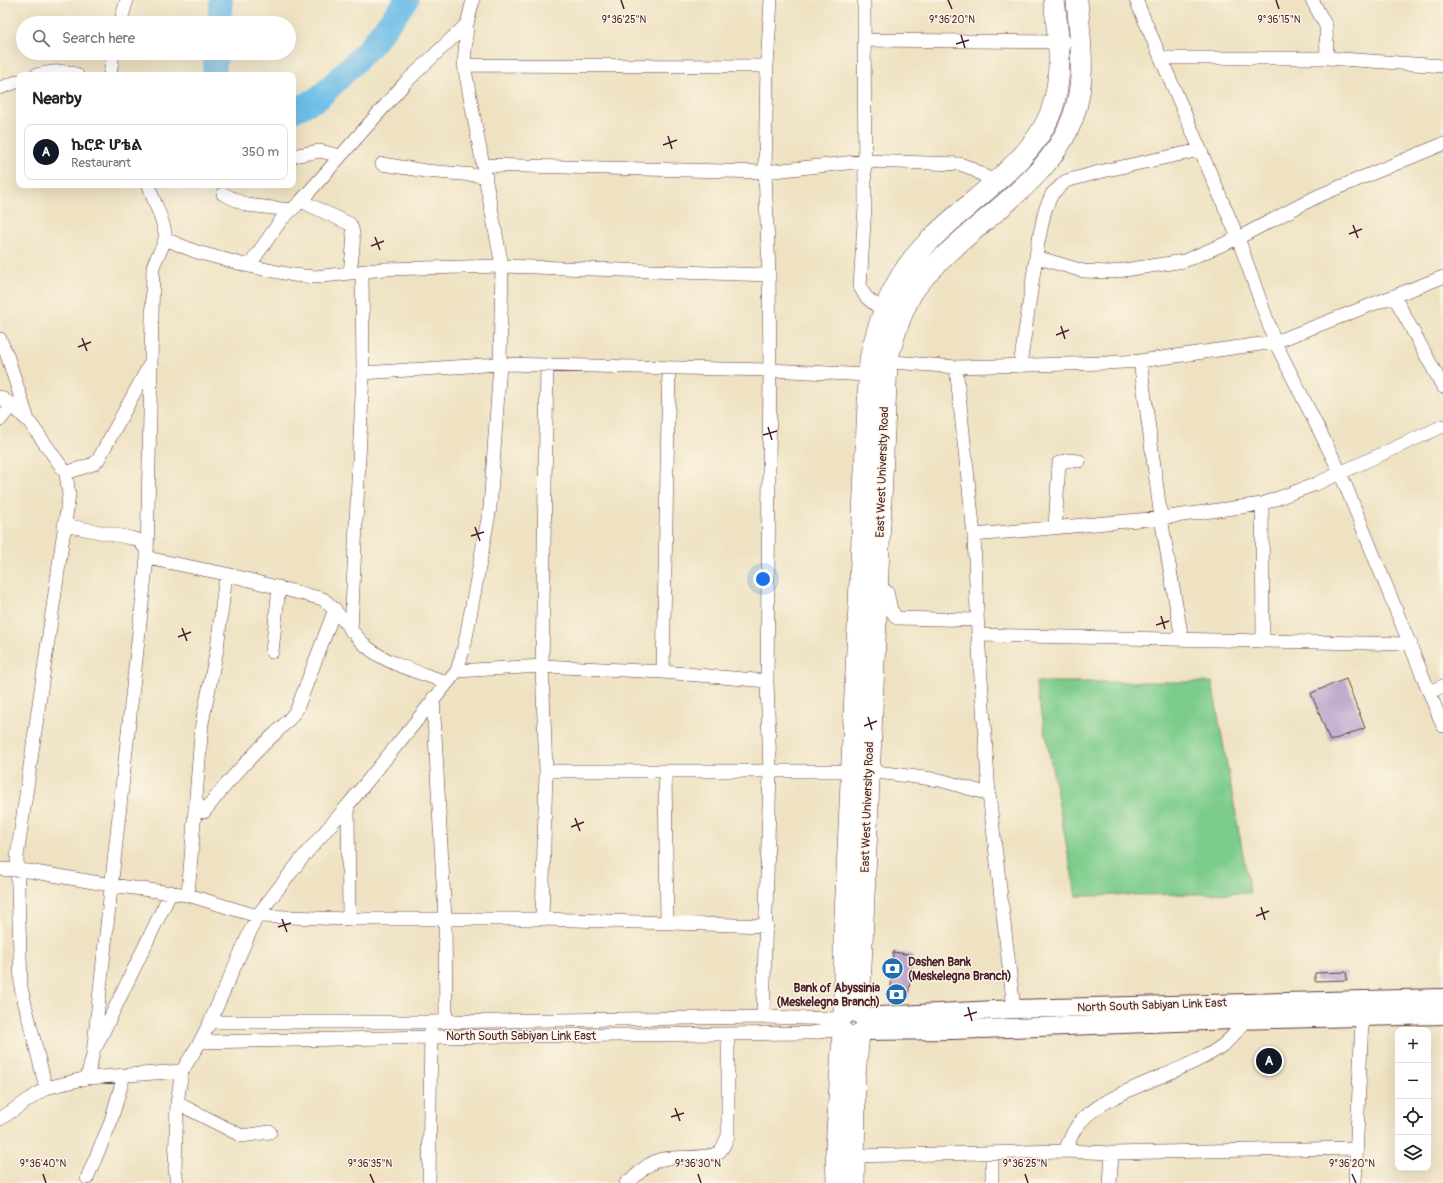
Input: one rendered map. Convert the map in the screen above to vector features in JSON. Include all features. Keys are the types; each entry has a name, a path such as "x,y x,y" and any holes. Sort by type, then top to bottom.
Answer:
{"main road":[{"name":"East West University Road","path":"854,1183 853,1156 855,1075 844,938 877,585 875,335 884,312 907,267 936,234 994,182 1033,144 1046,124 1054,103 1059,74 1059,42 1054,0"},
{"name":"East West University Road","path":"860,771 875,365 893,340 912,293 930,269 1047,163 1062,139 1073,117 1078,99 1082,69 1077,0"},
{"name":"North South Sabiyan Link East","path":"851,1024 952,1030 1246,1020 1305,1010 1443,998"},
{"name":"North South Sabiyan Link East","path":"851,1024 1014,1009 1305,1010 1362,1018 1443,1015"},
{"name":"East West University Road","path":"837,1183 836,1150 851,1024"}],"street":[{"path":"122,16 127,0"},
{"path":"177,1183 175,1169 177,1103 182,1071 200,1042 210,1022 257,916 303,857 348,805 446,682 457,671 464,643 490,508 500,364 502,266 464,65 466,24 473,0"},
{"path":"763,1017 767,926 770,771 767,681 770,370 769,275 765,172 767,66 771,0"},
{"path":"864,0 865,206 860,287 866,297 884,312"},
{"path":"1136,0 1238,238 1275,342 1340,472 1443,726"},
{"path":"1312,0 1326,26 1327,58"},
{"path":"249,266 281,220 301,201 405,83 466,24"},
{"path":"864,40 1080,42"},
{"path":"1162,58 1327,58 1443,66"},
{"path":"111,72 113,60"},
{"path":"464,65 767,66"},
{"path":"53,72 72,72"},
{"path":"0,88 16,82"},
{"path":"1036,257 1083,271 1111,272 1184,261 1238,238 1318,196 1443,144"},
{"path":"1020,366 1036,257 1045,210 1052,194 1066,181 1103,171 1200,150"},
{"path":"296,155 320,151 340,156"},
{"path":"382,164 426,171 765,172 864,161 960,164 972,168 994,182"},
{"path":"87,1078 93,1054 147,554 153,267 165,239 164,230 150,188"},
{"path":"223,194 247,205 291,210"},
{"path":"301,201 350,224 352,228 363,373 351,631"},
{"path":"165,239 197,252 249,266 315,278 384,269 502,266 769,275"},
{"path":"363,373 500,364 547,367 770,370 875,365 956,367 1140,361 1275,342 1443,277"},
{"path":"1394,296 1443,387"},
{"path":"0,339 7,354 28,420"},
{"path":"66,472 93,464 98,460 152,360"},
{"path":"1140,361 1161,518 1182,639"},
{"path":"542,920 546,771 542,666 547,367"},
{"path":"956,367 974,535 978,635 989,794 1014,1009"},
{"path":"663,672 670,368"},
{"path":"0,397 12,405 28,420 66,472 69,495 17,857 21,988 46,1088"},
{"path":"0,420 12,405"},
{"path":"974,535 1161,518 1262,504 1316,484 1443,426"},
{"path":"1055,528 1059,463 1069,460 1079,461"},
{"path":"1262,504 1262,641"},
{"path":"64,525 131,538 138,540 147,554 323,599 335,609 351,631 381,657 446,682"},
{"path":"188,895 202,723 217,649 226,574"},
{"path":"877,585 887,592 891,610 897,618 978,620"},
{"path":"272,652 279,587"},
{"path":"196,802 204,812 226,784 259,748 292,718 297,709 335,609"},
{"path":"978,635 1411,644"},
{"path":"457,671 542,666 663,672 767,681"},
{"path":"1430,692 1443,686"},
{"path":"433,698 445,919 446,1021"},
{"path":"546,771 860,771 940,780 989,794"},
{"path":"665,771 667,923"},
{"path":"348,805 349,919"},
{"path":"0,869 29,871 111,885 188,895 257,916 349,919 542,920 767,926"},
{"path":"93,1054 171,892"},
{"name":"North South Sabiyan Link East","path":"210,1022 431,1022 763,1017 851,1024"},
{"path":"1355,1183 1362,1018"},
{"path":"1065,1151 1075,1128 1086,1117 1102,1105 1204,1057 1224,1044 1246,1020"},
{"path":"429,1183 431,1022"},
{"name":"North South Sabiyan Link East","path":"200,1042 431,1037 810,1033 851,1024"},
{"path":"626,1183 649,1164 660,1159 709,1155 718,1153 722,1148 728,1136 728,1034"},
{"path":"0,1119 46,1088 87,1078 182,1071"},
{"path":"87,1178 110,1124 124,1076"},
{"path":"177,1103 242,1136 270,1132"},
{"path":"853,1156 992,1154 1065,1151 1112,1153 1356,1148"},
{"path":"1110,1183 1112,1153"},
{"path":"992,1154 992,1183"}],"green space":[{"path":"1036,682 1212,682 1250,893 1076,896"}],"building":[{"path":"1346,679 1365,728 1330,741 1311,693"},
{"path":"893,952 913,955 908,998 897,996 891,990"},
{"path":"1346,972 1347,980 1315,981 1315,973"}],"waterway":[{"path":"220,16 221,0"},
{"path":"296,110 319,98 368,49 407,0"},
{"path":"214,72 215,60"}],"place":[{"name":"Dashen Bank (Meskelegna Branch)","path":"893,969"},
{"name":"Bank of Abyssinia (Meskelegna Branch)","path":"896,995"},
{"name":"ኬሮድ ሆቴል","path":"1269,1061"}]}
